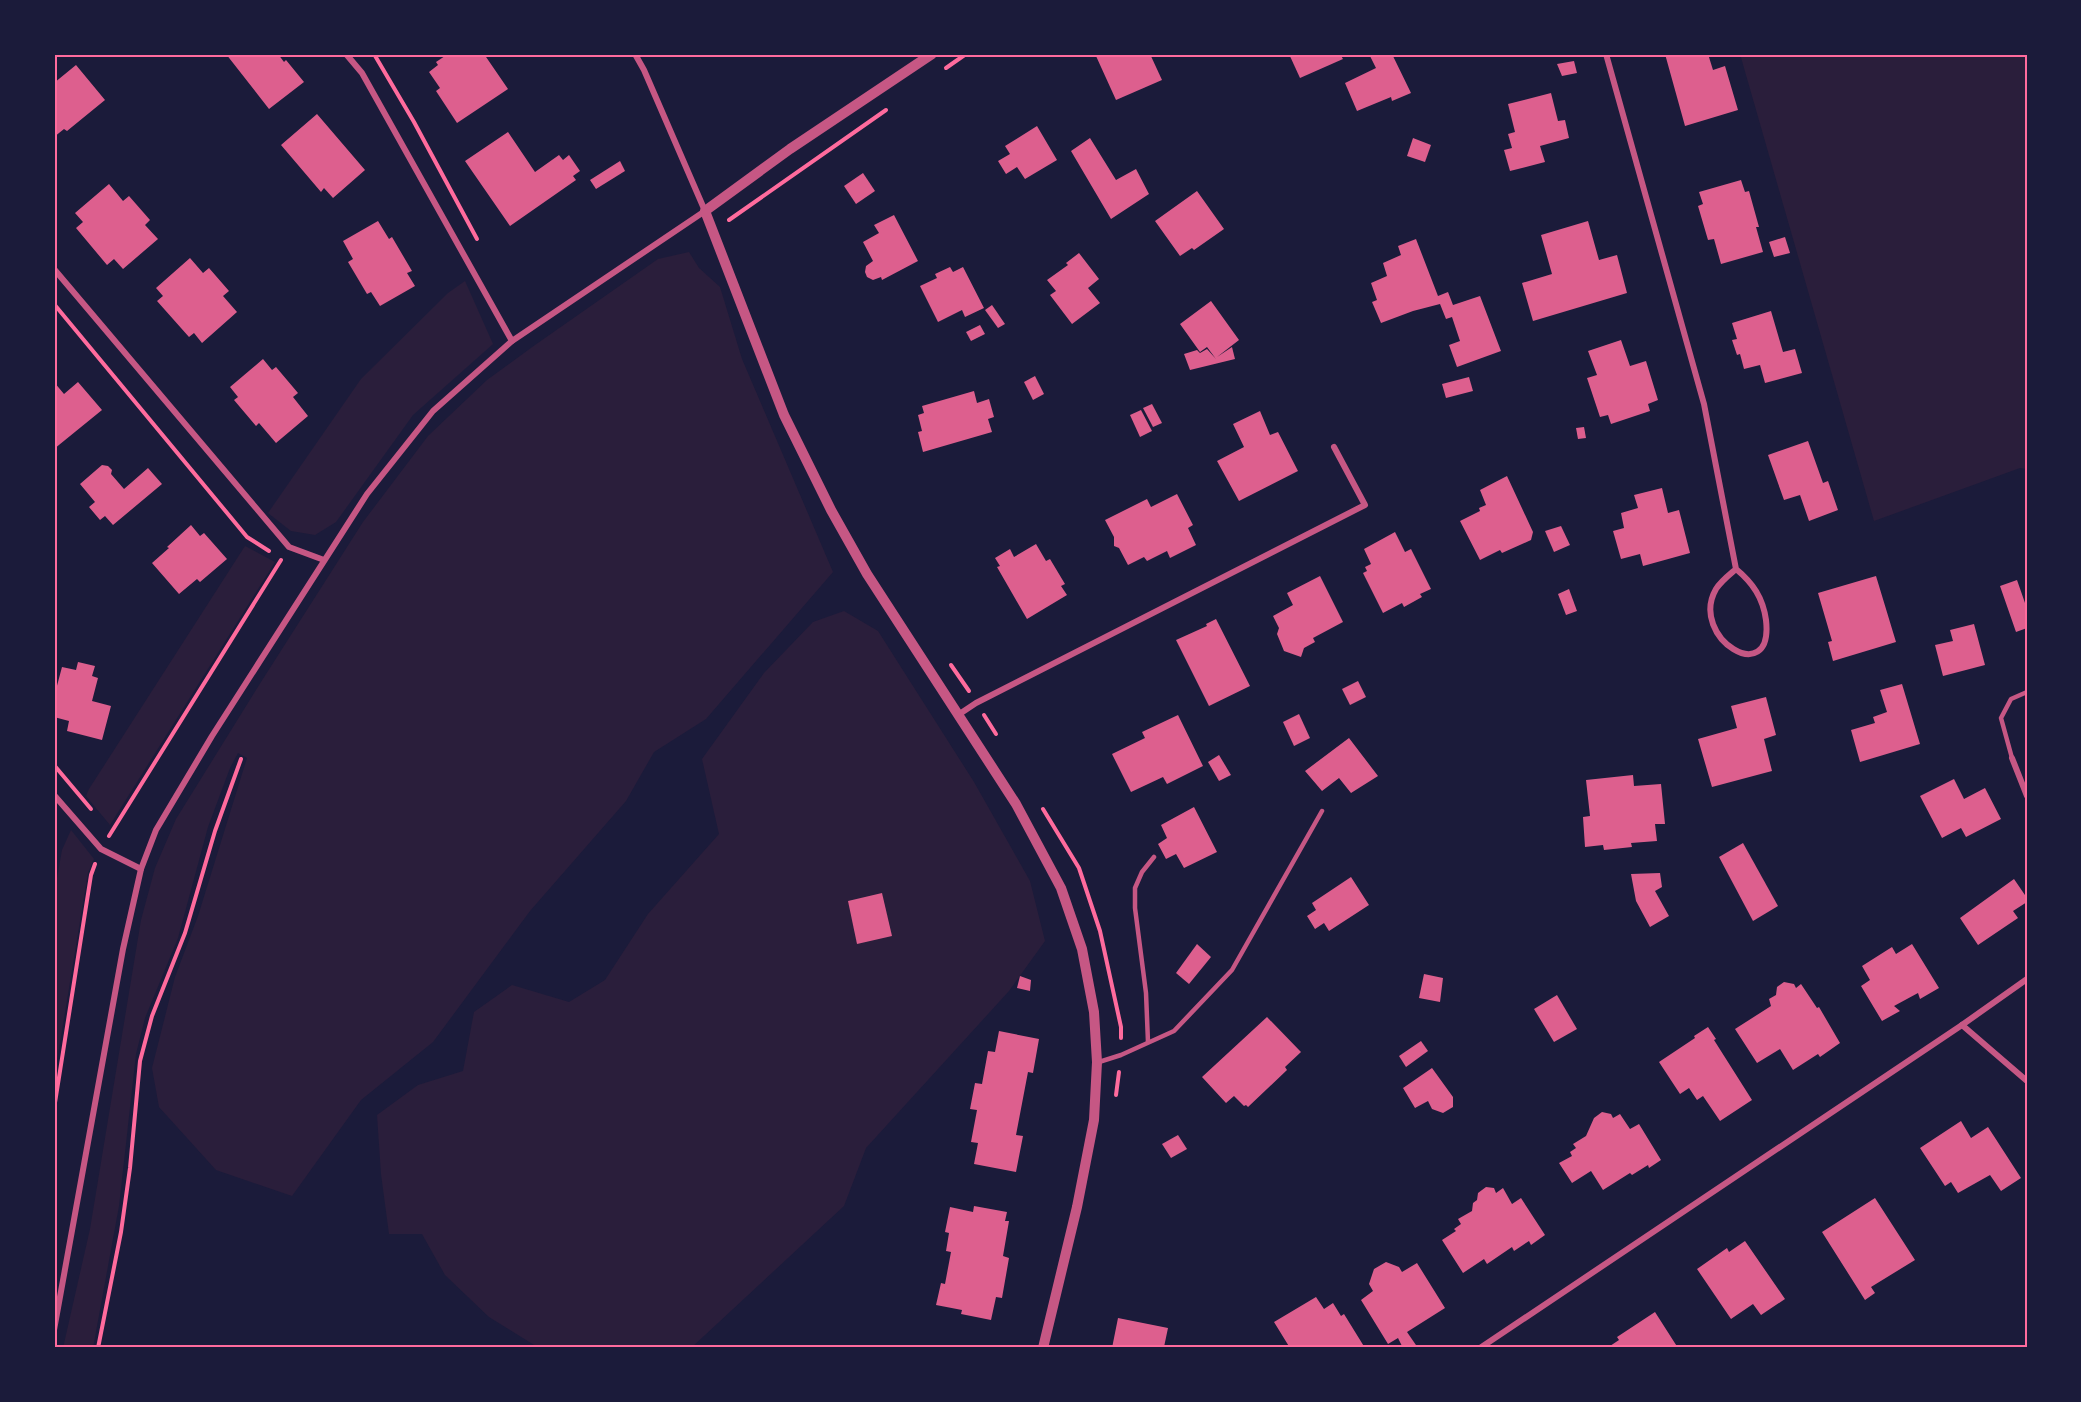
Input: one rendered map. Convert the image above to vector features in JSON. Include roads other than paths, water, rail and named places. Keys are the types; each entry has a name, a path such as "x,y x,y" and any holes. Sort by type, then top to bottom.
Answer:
{"street":[{"path":"346,54 362,73 512,341"},
{"path":"634,54 644,70 705,211 784,415 831,510 867,574 1016,804 1061,888 1082,949 1094,1012 1097,1062 1094,1120 1077,1207 1044,1348"},
{"path":"54,1330 123,949 141,869 162,821 212,736 367,494 433,411 512,341 932,54"},
{"path":"1606,54 1704,404 1736,569 1756,589 1763,606 1765,643 1759,651 1748,654 1723,642 1710,616 1711,602 1716,589 1736,569"},
{"path":"54,269 290,548 324,560"},
{"path":"957,715 976,702 1365,505 1334,447"},
{"path":"2012,758 2027,796"},
{"path":"54,795 101,849 141,869"},
{"path":"1479,1348 1962,1025 2027,979"},
{"path":"1962,1025 2027,1081"}],"lane":[{"path":"2012,758 2001,718 2011,699 2027,692"},
{"path":"1097,1062 1174,1030 1232,970 1322,811"},
{"path":"1148,1042 1146,993 1135,908 1135,888 1142,872 1154,856"}]}
